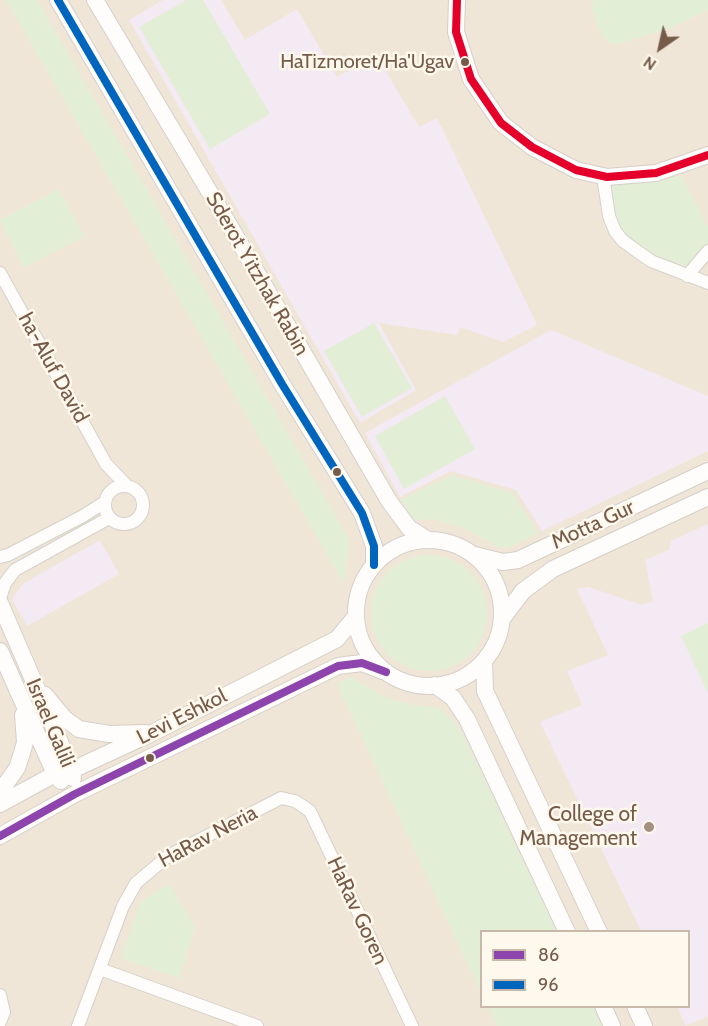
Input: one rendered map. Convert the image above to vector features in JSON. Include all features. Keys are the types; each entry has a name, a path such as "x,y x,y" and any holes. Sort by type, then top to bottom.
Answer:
{"main road":[{"name":"Sderot Yitzhak Rabin","path":"58,0 282,384 362,513 374,546 374,565"},
{"name":"Sderot Yitzhak Rabin","path":"95,0 231,228 389,501 409,528 428,540"},
{"path":"457,0 456,32 465,64 478,92 501,123 515,136 552,159 576,170 603,176 638,176 680,166 708,155"},
{"name":"Motta Gur","path":"474,555 503,562 518,560 708,471"},
{"name":"Motta Gur","path":"502,619 523,591 553,569 708,497"},
{"path":"418,540 428,540 458,545 474,555 489,570 499,589 502,619 500,632 484,661 473,672 451,683 435,685 405,682 386,672 365,648 356,616 360,587 374,565 397,546 418,540"},
{"name":"Israel Galili","path":"0,603 72,770 75,794"},
{"name":"Levi Eshkol","path":"0,804 55,774 72,770 152,733 337,639 356,616"},
{"name":"Israel Galili","path":"0,651 55,774 75,794"},
{"path":"23,660 51,705 79,729 109,734 152,733"},
{"path":"484,661 485,691 599,930"},
{"name":"Levi Eshkol","path":"0,836 75,794 338,666 362,663 386,672"},
{"path":"435,685 453,698 467,719 566,930"},
{"path":"0,792 16,768 25,741 19,693"},
{"path":"604,1008 612,1026"},
{"path":"636,1008 644,1026"}],"street":[{"path":"603,176 609,216 615,231 623,241 651,261 708,283"},
{"path":"687,276 708,251"},
{"name":"ha-Aluf David","path":"0,273 106,464 126,486"},
{"name":"ha-Aluf David","path":"106,464 107,497"},
{"path":"0,557 82,516 126,486 133,488 142,498 143,511 140,517 124,525 109,518"},
{"path":"107,497 109,518"},
{"path":"0,598 5,583 15,570 109,518"},
{"name":"HaRav Neria","path":"78,1026 123,906 136,883 168,856 281,798 295,801"},
{"name":"HaRav Goren","path":"295,801 310,811 411,1026"},
{"path":"100,969 257,1026"},
{"path":"0,995 4,1012 0,1022"}],"shaded area":[{"path":"0,0 708,0 708,1026 0,1026"},
{"path":"163,0 221,0 245,40 297,9 337,77 376,55 419,127 437,118 537,325 503,342 460,327 457,335 379,323 416,390 360,423 129,20"},
{"path":"551,330 708,396 708,451 542,531 516,490 451,471 400,497 365,433"},
{"name":"College of Management","path":"708,524 708,1016 686,1026 677,1008 690,1008 690,930 641,930 540,722 582,705 567,671 608,655 577,589 588,587 642,605 653,601 645,560 669,550 671,541"},
{"path":"100,540 119,574 27,626 12,599 24,583"}],"green space":[{"path":"6,0 37,0 349,539 344,584"},
{"path":"186,0 203,0 270,114 210,149 139,27"},
{"path":"594,0 708,0 708,10 671,28 614,45 604,39 597,25 591,6"},
{"path":"681,175 708,228 708,244 687,269 632,244 620,233 613,210 609,182 649,182"},
{"path":"59,189 84,236 24,268 0,220"},
{"path":"374,323 412,388 362,417 324,351"},
{"path":"445,396 475,449 404,489 375,436"},
{"path":"453,475 512,493 538,533 509,548 497,547 464,528 432,519 412,521 401,499"},
{"path":"429,555 451,559 470,572 483,591 487,613 483,635 470,654 451,667 429,671 407,667 388,654 375,635 371,613 375,591 388,572 407,559"},
{"path":"708,623 708,693 681,636"},
{"path":"351,677 387,698 418,706 440,708 460,729 557,930 480,930 480,991 337,684"},
{"path":"169,884 195,927 179,978 121,958 140,902"},
{"path":"488,1008 593,1008 602,1026 497,1026"}],"transit line":[{"name":"96","path":"58,0 282,384 362,513 374,546 374,565"},
{"path":"457,0 456,32 471,79 501,123 532,147 576,170 607,177 656,173 708,155"},
{"name":"86","path":"0,836 75,794 338,666 362,663 386,672"}],"place":[{"name":"HaTizmoret/Ha'Ugav","path":"465,62"},
{"name":"College of Management","path":"649,827"}]}
